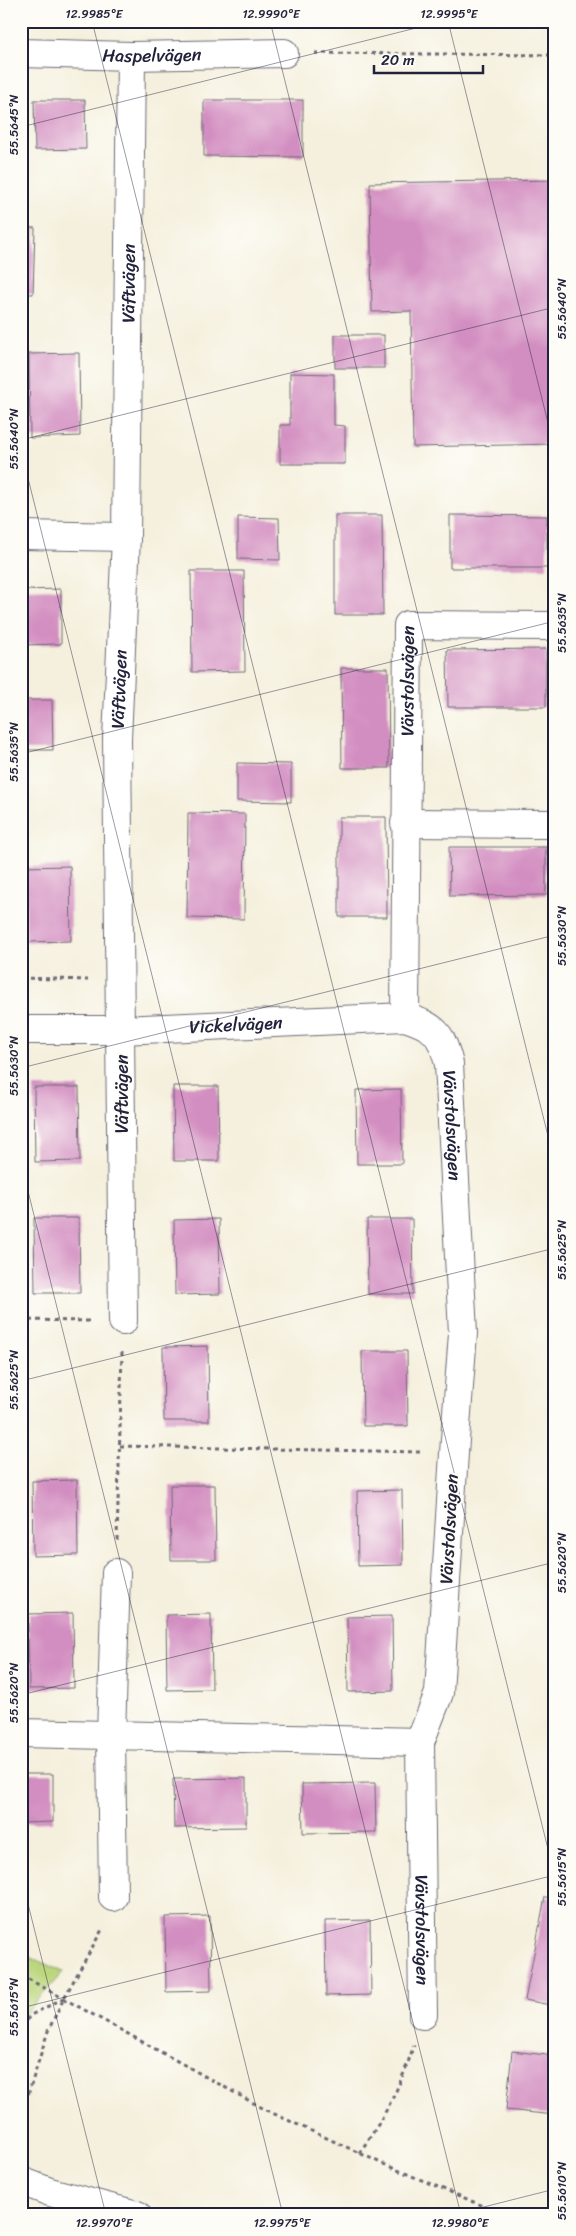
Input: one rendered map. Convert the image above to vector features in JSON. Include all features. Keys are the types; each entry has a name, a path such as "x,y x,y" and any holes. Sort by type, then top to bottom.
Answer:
{"street":[{"name":"Haspelvägen","path":"21,53 131,56 284,53"},
{"name":"Väftvägen","path":"123,1321 122,1030 117,740 126,537 131,56"},
{"path":"21,535 126,537"},
{"name":"Vävstolsvägen","path":"405,1017 408,625 555,626"},
{"path":"405,823 555,824"},
{"name":"Vickelvägen","path":"21,1030 122,1030 405,1017 427,1024 443,1041"},
{"name":"Vävstolsvägen","path":"423,2015 420,1742 439,1694 463,1333 449,1064 443,1041"},
{"path":"113,1897 111,1735 116,1573"},
{"path":"21,1733 420,1742"},
{"path":"21,2181 50,2192 137,2215"}],"path":[{"path":"284,53 555,54"},
{"path":"21,978 121,981"},
{"path":"21,1320 123,1321 116,1573"},
{"path":"120,1446 454,1453"},
{"path":"21,2116 48,2030 104,1927 113,1897"},
{"path":"21,1974 268,2111 359,2153 505,2215"},
{"path":"21,2026 31,2015 64,1998"},
{"path":"359,2153 379,2125 398,2090 423,2015"}],"green space":[{"path":"21,1953 63,1972 21,2019"}],"building":[{"path":"34,100 85,100 86,149 35,150"},
{"path":"204,100 303,100 303,157 204,156"},
{"path":"555,180 555,444 413,447 411,311 372,312 370,183"},
{"path":"21,227 35,228 33,294 21,294"},
{"path":"335,335 384,335 384,368 335,368"},
{"path":"79,353 80,436 30,438 29,354"},
{"path":"290,373 334,374 334,425 345,426 345,464 280,464 280,425 290,425"},
{"path":"335,515 382,515 383,615 335,615"},
{"path":"450,515 547,516 547,568 450,568"},
{"path":"238,517 279,518 280,560 238,559"},
{"path":"191,571 244,571 245,671 192,672"},
{"path":"61,589 61,644 21,645 21,590"},
{"path":"546,649 546,707 448,707 447,650"},
{"path":"341,668 388,668 389,768 342,768"},
{"path":"21,700 52,700 53,750 21,750"},
{"path":"237,763 291,764 291,802 237,801"},
{"path":"188,813 245,814 244,919 187,918"},
{"path":"339,817 386,817 387,917 339,917"},
{"path":"449,847 546,847 546,895 450,896"},
{"path":"70,866 71,941 26,942 25,867"},
{"path":"173,1086 218,1086 219,1161 174,1161"},
{"path":"34,1087 79,1087 80,1161 35,1162"},
{"path":"401,1089 402,1164 357,1164 356,1090"},
{"path":"34,1218 79,1218 80,1293 35,1293"},
{"path":"219,1219 220,1294 175,1295 174,1220"},
{"path":"367,1219 412,1219 413,1294 368,1294"},
{"path":"208,1346 209,1421 164,1421 163,1347"},
{"path":"362,1351 407,1351 408,1426 363,1426"},
{"path":"77,1480 78,1555 33,1556 32,1481"},
{"path":"170,1485 215,1485 216,1560 171,1560"},
{"path":"402,1490 403,1565 358,1566 357,1491"},
{"path":"73,1613 74,1688 29,1689 28,1614"},
{"path":"211,1614 212,1689 167,1690 166,1615"},
{"path":"392,1616 393,1691 348,1692 347,1617"},
{"path":"21,1774 53,1774 53,1822 21,1823"},
{"path":"246,1778 246,1827 174,1828 173,1779"},
{"path":"375,1783 376,1832 303,1833 302,1784"},
{"path":"545,1897 555,1898 555,2006 525,2000"},
{"path":"210,1916 211,1991 166,1992 165,1917"},
{"path":"370,1920 371,1995 326,1996 325,1921"},
{"path":"512,2051 555,2056 555,2115 506,2110"}]}
